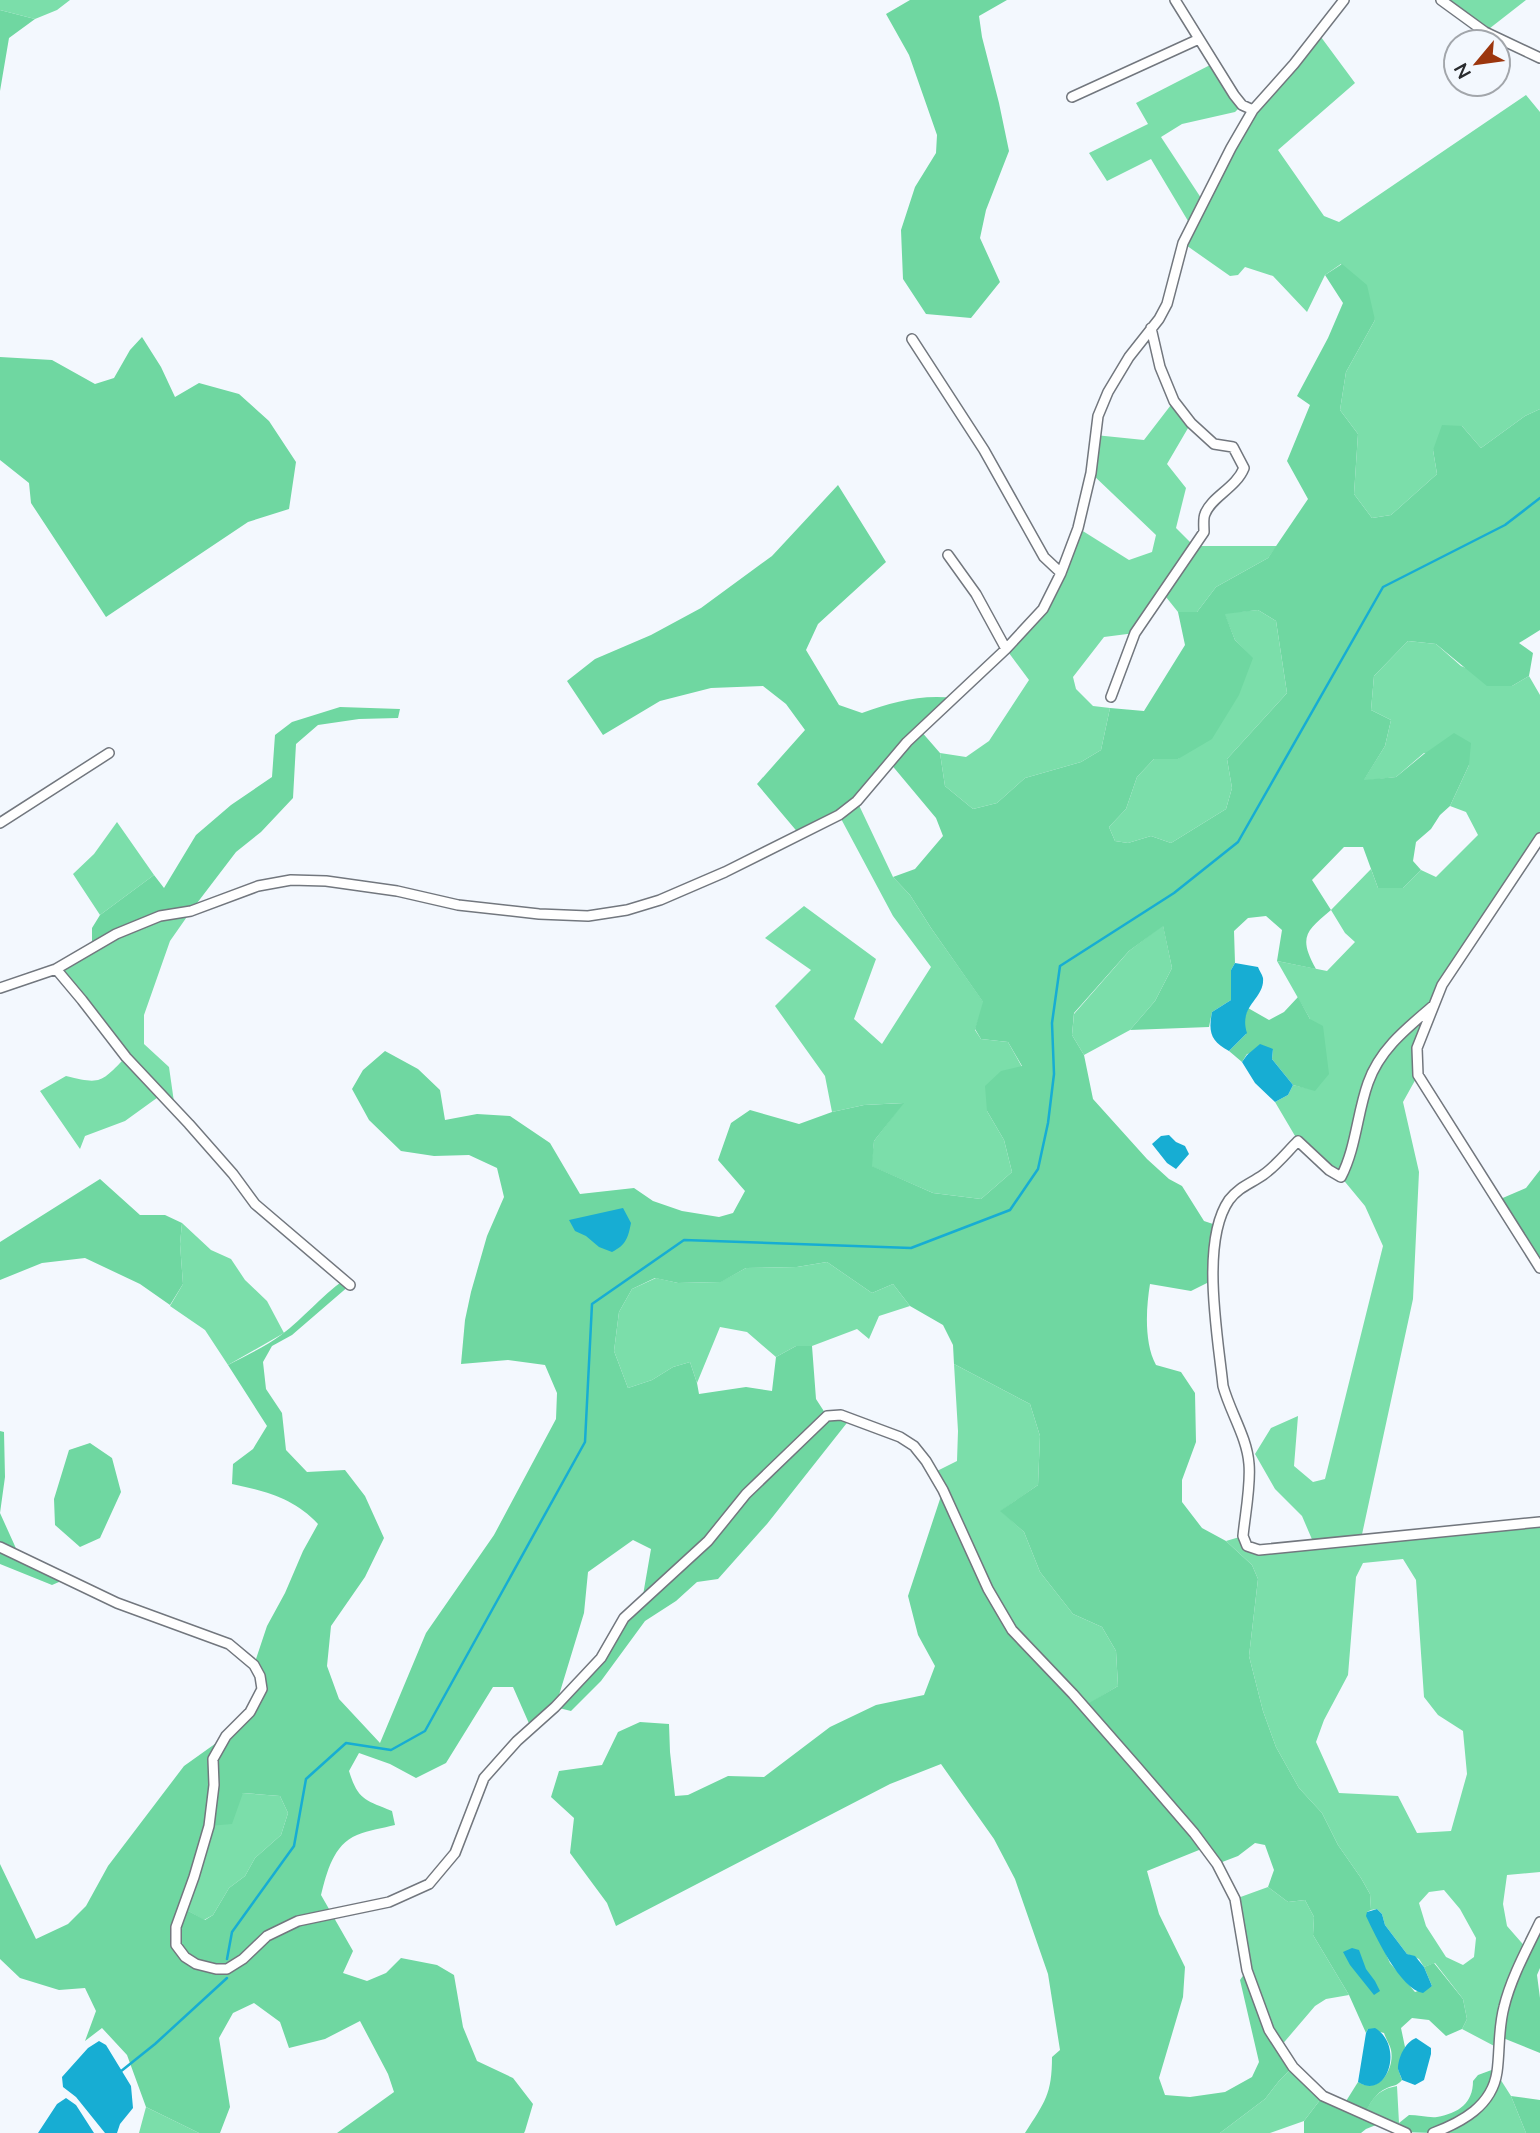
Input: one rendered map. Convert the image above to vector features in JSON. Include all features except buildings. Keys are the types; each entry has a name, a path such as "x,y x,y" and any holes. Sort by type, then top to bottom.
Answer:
{"street":[{"path":"1175,0 1234,95 1242,105 1253,110"},
{"path":"0,988 56,969 117,934 160,916 191,911 258,886 291,880 326,881 397,891 458,905 539,914 588,916 627,910 660,900 726,872 839,815 857,801 907,742 1006,649 1043,609 1079,528 1091,473 1098,416 1108,392 1167,304 1187,234 1253,110 1294,64 1344,0"},
{"path":"1441,0 1485,32 1540,58"},
{"path":"1072,97 1199,39"},
{"path":"1111,697 1135,632 1204,532 1205,514 1239,478 1244,468 1233,447 1214,444 1191,423 1174,401 1160,368 1152,328"},
{"path":"912,339 984,450 1044,558 1061,573"},
{"path":"948,555 976,594 1006,649"},
{"path":"0,823 109,753"},
{"path":"1540,838 1442,985 1417,1048 1418,1075 1540,1268"},
{"path":"56,969 126,1057 233,1174 255,1204 350,1285"},
{"path":"1434,1005 1384,1051 1368,1082 1349,1161 1341,1177 1329,1170 1298,1141 1264,1175 1240,1187 1228,1202 1219,1226 1213,1280 1223,1386 1242,1436 1249,1465 1243,1536 1247,1546 1259,1550 1540,1522"},
{"path":"0,1547 117,1603 229,1644 254,1665 260,1676 262,1689 250,1712 226,1736 213,1759 214,1786 209,1826 176,1927 176,1945 185,1957 196,1964 227,1969 243,1959 267,1936 298,1921 389,1902 429,1884 455,1853 484,1778 517,1741 601,1658 625,1618 708,1541 746,1494 827,1416 841,1415 900,1437 915,1446 943,1490 988,1588 1012,1630 1073,1694 1194,1833 1217,1864 1235,1899 1247,1970 1269,2030 1293,2067 1323,2096 1406,2133"},
{"path":"1433,2133 1471,2114 1487,2099 1497,2074 1498,2036 1504,2006 1540,1922"}],"green space":[{"path":"0,0 70,0 57,10 35,19 0,10"},
{"path":"910,0 1007,0 979,16 1009,151 986,210 980,238 1000,282 971,318 926,314 903,279 901,230 915,187 936,153 937,135 909,55 886,14"},
{"path":"1441,0 1526,0 1490,28 1480,28"},
{"path":"0,10 35,19 9,38 0,91"},
{"path":"1318,33 1355,83 1278,150 1324,216 1339,222 1526,95 1540,112 1540,409 1525,416 1481,448 1462,426 1433,450 1437,474 1391,515 1372,518 1354,494 1358,434 1340,410 1346,372 1375,320 1341,264 1325,275 1307,312 1273,276 1245,267 1238,275 1230,276 1183,243 1191,226 1151,159 1107,181 1089,153 1148,124 1136,103 1214,63 1242,105 1235,112 1182,124 1161,137 1203,201 1253,110"},
{"path":"1342,264 1367,285 1375,320 1346,372 1340,410 1358,434 1354,494 1372,518 1391,515 1437,474 1433,450 1442,425 1462,426 1481,448 1525,416 1540,409 1540,630 1519,643 1533,653 1529,676 1512,686 1487,686 1436,644 1408,641 1374,676 1371,710 1391,720 1385,746 1364,780 1396,777 1454,733 1471,743 1469,765 1450,806 1416,842 1413,861 1421,870 1403,888 1378,888 1363,847 1344,847 1312,880 1331,910 1307,935 1307,949 1316,969 1277,961 1282,930 1266,916 1248,918 1234,931 1235,963 1231,970 1231,1000 1212,1012 1209,1027 1130,1030 1155,1001 1172,968 1163,926 1129,951 1074,1013 1072,1035 1084,1055 1093,1099 1147,1159 1169,1179 1182,1186 1204,1221 1219,1226 1213,1280 1191,1291 1150,1284 1147,1314 1149,1346 1156,1365 1181,1372 1195,1393 1196,1442 1182,1480 1182,1502 1202,1528 1226,1541 1252,1565 1258,1579 1249,1656 1263,1711 1276,1747 1299,1788 1322,1813 1338,1845 1370,1894 1371,1910 1367,1912 1390,1963 1415,1992 1432,1986 1424,1967 1434,1963 1463,1999 1467,2019 1462,2029 1446,2036 1429,2020 1412,2018 1401,2028 1405,2047 1398,2069 1402,2080 1379,2092 1364,2115 1381,2123 1361,2133 1304,2133 1304,2121 1323,2096 1343,2106 1358,2082 1366,2085 1379,2083 1388,2072 1392,2057 1390,2048 1384,2033 1368,2029 1366,2033 1349,1995 1313,1935 1314,1917 1305,1900 1288,1902 1268,1887 1274,1870 1265,1845 1255,1843 1238,1856 1217,1864 1204,1848 1147,1871 1159,1914 1185,1967 1183,1997 1159,2078 1165,2095 1190,2097 1225,2092 1252,2077 1259,2062 1240,1980 1247,1970 1269,2030 1293,2067 1265,2099 1220,2133 1025,2133 1046,2097 1051,2080 1052,2057 1060,2050 1048,1974 1015,1879 994,1839 941,1764 890,1784 616,1926 607,1903 570,1853 574,1818 551,1797 559,1771 602,1765 618,1732 640,1722 669,1724 675,1796 688,1795 728,1776 764,1777 830,1727 876,1705 924,1695 935,1666 918,1635 908,1596 943,1490 1012,1630 1084,1706 1118,1686 1116,1651 1102,1627 1073,1614 1040,1572 1024,1532 1000,1511 1038,1485 1040,1436 1030,1404 954,1364 953,1345 943,1325 910,1306 893,1284 872,1293 827,1262 797,1267 746,1268 721,1282 678,1283 655,1278 632,1289 619,1312 614,1351 628,1388 690,1362 699,1394 746,1387 772,1391 776,1357 796,1346 812,1346 816,1399 827,1416 850,1419 767,1524 718,1579 697,1582 676,1601 645,1621 601,1681 571,1711 555,1707 531,1728 513,1687 493,1687 446,1763 416,1778 390,1764 359,1753 349,1771 359,1794 392,1811 395,1825 366,1832 349,1840 337,1852 329,1869 321,1895 353,1951 343,1973 367,1981 386,1973 401,1958 437,1965 454,1975 463,2027 477,2061 513,2078 533,2104 524,2133 337,2133 394,2092 388,2074 360,2021 325,2039 289,2048 280,2022 254,2003 233,2013 219,2038 230,2107 220,2133 199,2133 146,2107 127,2055 102,2028 85,2041 96,2011 85,1988 59,1990 20,1978 0,1959 0,1864 36,1939 68,1924 86,1906 108,1866 184,1766 226,1736 250,1712 262,1689 254,1665 267,1626 318,1524 289,1502 232,1484 233,1464 253,1449 267,1426 228,1365 281,1335 344,1280 350,1285 292,1335 272,1346 263,1362 266,1389 282,1413 286,1450 307,1472 345,1470 365,1496 384,1538 365,1577 331,1626 327,1666 339,1699 380,1743 426,1633 494,1535 556,1419 557,1393 545,1365 508,1360 461,1364 471,1292 487,1236 504,1197 497,1168 469,1155 434,1156 401,1151 369,1120 352,1089 363,1070 385,1051 418,1069 440,1090 445,1120 477,1114 510,1116 550,1143 580,1194 634,1188 653,1201 682,1211 719,1217 733,1213 745,1191 718,1160 731,1123 750,1110 799,1124 832,1112 864,1105 904,1103 874,1141 872,1166 933,1193 981,1199 1012,1172 1004,1140 987,1111 985,1086 1001,1071 1022,1066 1008,1042 981,1039 975,1029 983,1002 910,895 893,877 915,869 943,836 936,818 890,763 857,801 800,835 757,784 805,730 786,704 763,686 711,688 660,701 603,735 567,681 595,659 651,635 701,608 772,556 838,485 886,562 818,624 806,650 839,705 862,713 907,700 954,698 920,730 940,753 945,786 973,809 997,803 1025,778 1081,762 1101,750 1110,708 1144,711 1185,645 1178,612 1197,612 1216,587 1268,558 1308,499 1287,461 1310,405 1297,396 1343,303 1325,275","holes":["1258,610 1276,621 1287,693 1227,759 1232,788 1226,809 1171,843 1151,836 1128,843 1115,841 1109,827 1126,809 1137,777 1154,759 1178,759 1212,739 1239,695 1253,658 1235,640 1225,614","633,1540 651,1549 642,1601 624,1618 601,1658 556,1705 584,1613 588,1572","243,1793 280,1796 288,1813 281,1835 255,1858 245,1876 229,1888 213,1915 205,1920 183,1908 209,1826 232,1824"]},
{"path":"142,337 161,367 175,397 199,383 239,394 269,421 296,462 289,509 248,522 106,617 31,503 29,483 0,460 0,357 52,360 95,384 114,378 130,350"},
{"path":"1174,401 1191,423 1167,464 1186,488 1176,528 1194,546 1277,546 1268,558 1216,587 1197,612 1178,612 1162,592 1135,633 1104,637 1073,677 1076,689 1093,706 1110,708 1101,750 1081,762 1025,778 997,803 973,809 945,786 940,753 966,757 989,741 1029,680 1006,649 1043,609 1078,528 1129,560 1152,552 1156,535 1091,473 1095,435 1144,440"},
{"path":"1258,610 1276,621 1287,693 1227,759 1232,788 1226,809 1171,843 1151,836 1128,843 1115,841 1109,827 1126,809 1137,777 1154,759 1178,759 1252,658 1235,640 1224,613"},
{"path":"1408,641 1436,644 1461,666 1512,686 1529,676 1540,695 1540,838 1442,985 1417,1048 1418,1075 1403,1102 1419,1172 1413,1299 1361,1539 1540,1522 1540,1872 1507,1875 1503,1904 1507,1926 1527,1949 1498,2048 1462,2029 1467,2019 1463,1999 1435,1963 1424,1967 1419,1959 1407,1954 1385,1925 1382,1914 1377,1909 1371,1910 1370,1894 1361,1878 1338,1845 1322,1813 1299,1788 1276,1747 1263,1711 1249,1656 1258,1579 1252,1565 1226,1541 1243,1536 1247,1546 1259,1550 1314,1544 1302,1516 1275,1489 1255,1454 1271,1428 1298,1416 1294,1466 1313,1482 1325,1479 1383,1246 1365,1206 1341,1177 1298,1141 1275,1102 1288,1095 1293,1085 1315,1090 1310,1019 1277,961 1327,971 1355,942 1345,933 1331,910 1371,869 1378,888 1403,888 1421,870 1436,877 1478,835 1466,812 1450,806 1469,765 1424,753 1396,777 1363,781 1385,746 1391,720 1371,710 1374,676","holes":["1403,1559 1416,1580 1424,1697 1438,1715 1463,1731 1467,1774 1451,1831 1417,1833 1398,1796 1339,1793 1316,1742 1324,1720 1348,1675 1356,1577 1363,1563","1444,1890 1460,1909 1476,1938 1474,1957 1463,1965 1446,1957 1426,1926 1419,1903 1429,1892"]},
{"path":"340,707 400,709 398,718 359,719 318,725 296,744 293,798 261,832 236,852 191,911 160,916 92,948 92,928 100,915 154,875 164,888 196,835 231,805 272,777 275,735 292,722"},
{"path":"857,801 893,877 910,895 984,1003 975,1030 981,1039 1008,1042 1022,1067 987,1111 1004,1140 1012,1172 981,1199 933,1193 871,1166 874,1141 903,1103 864,1105 832,1112 825,1076 775,1006 811,970 765,938 804,906 876,959 854,1019 882,1044 931,967 893,916 839,815"},
{"path":"117,822 154,875 100,915 73,874 94,854"},
{"path":"191,911 170,941 144,1015 144,1044 169,1067 175,1109 161,1095 125,1121 85,1136 80,1149 40,1091 66,1076 94,1081 100,1079 126,1057 56,969 117,934"},
{"path":"1163,925 1172,968 1155,1001 1130,1030 1084,1055 1072,1035 1074,1014 1129,951"},
{"path":"1298,997 1310,1019 1323,1026 1329,1074 1315,1091 1293,1085 1272,1059 1273,1049 1247,1054 1242,1062 1229,1051 1246,1034 1243,1022 1248,1008 1269,1020 1284,1012"},
{"path":"1540,1170 1540,1268 1498,1200 1526,1188"},
{"path":"100,1179 140,1215 165,1215 182,1223 180,1244 183,1284 170,1305 140,1284 85,1258 42,1263 0,1280 0,1242"},
{"path":"182,1223 211,1250 231,1259 245,1280 267,1301 284,1333 228,1365 205,1330 170,1306 183,1284 180,1244"},
{"path":"827,1262 872,1293 893,1284 910,1306 879,1316 869,1339 857,1329 812,1346 796,1346 776,1357 747,1332 720,1327 697,1383 690,1362 628,1388 614,1351 619,1312 632,1289 656,1278 678,1283 720,1282 746,1268 797,1267"},
{"path":"954,1364 1030,1404 1040,1436 1038,1485 1001,1511 1024,1532 1040,1572 1073,1614 1102,1627 1116,1651 1118,1686 1084,1707 1012,1630 933,1473 957,1461"},
{"path":"0,1431 4,1432 5,1477 0,1513"},
{"path":"90,1443 112,1458 121,1492 100,1538 80,1547 55,1525 54,1499 69,1450"},
{"path":"0,1513 19,1555 66,1579 52,1585 0,1564"},
{"path":"243,1793 280,1796 288,1813 281,1835 255,1858 245,1876 229,1888 213,1915 204,1920 183,1908 209,1826"},
{"path":"1268,1887 1288,1902 1305,1900 1314,1917 1313,1935 1349,1995 1326,1999 1315,2006 1280,2047 1247,1970 1235,1899"},
{"path":"1540,1922 1540,1968 1537,1975 1540,1998 1540,2053 1498,2036 1504,2006"},
{"path":"1293,2067 1323,2096 1304,2121 1270,2133 1220,2133 1265,2099"},
{"path":"1497,2068 1487,2099 1434,2133 1402,2132 1399,2123 1409,2115 1437,2117 1458,2110 1467,2101 1473,2081 1478,2075"},
{"path":"1497,2074 1511,2096 1526,2133 1434,2133 1471,2114"},
{"path":"1397,2086 1402,2132 1364,2115 1377,2095 1385,2089"},
{"path":"1511,2096 1540,2100 1540,2133 1526,2133"},
{"path":"146,2107 199,2133 139,2133"}],"water":[{"path":"1235,963 1258,967 1263,985 1246,1016 1247,1033 1229,1051 1212,1036 1211,1019 1212,1012 1231,1000 1231,970"},
{"path":"1260,1044 1273,1049 1272,1059 1293,1085 1288,1095 1275,1102 1255,1083 1242,1062"},
{"path":"1169,1135 1185,1146 1189,1154 1176,1169 1167,1163 1152,1144 1161,1136"},
{"path":"623,1208 631,1223 630,1228 623,1244 612,1252 575,1231 569,1220"},
{"path":"1377,1909 1382,1914 1385,1925 1407,1954 1415,1956 1424,1967 1432,1986 1423,1993 1406,1982 1382,1949 1366,1916 1367,1912"},
{"path":"1352,1948 1359,1950 1366,1969 1380,1991 1374,1995 1343,1952"},
{"path":"1375,2028 1384,2036 1389,2047 1389,2069 1377,2084 1368,2086 1358,2082 1366,2033 1368,2029"},
{"path":"1416,2038 1431,2048 1431,2054 1424,2080 1415,2085 1402,2080 1398,2069 1403,2051"},
{"path":"99,2041 106,2045 131,2086 133,2108 120,2124 117,2133 105,2133 76,2097 63,2087 62,2077 88,2048"},
{"path":"66,2098 76,2105 94,2133 38,2133 57,2104"}],"waterway":[{"path":"227,1959 232,1932 294,1846 306,1779 346,1743 391,1750 425,1731 585,1442 592,1304 684,1240 911,1248 1010,1210 1038,1169 1048,1123 1054,1074 1052,1023 1060,966 1174,893 1238,842 1383,587 1505,525 1540,498"},
{"path":"120,2072 227,1978"}]}
